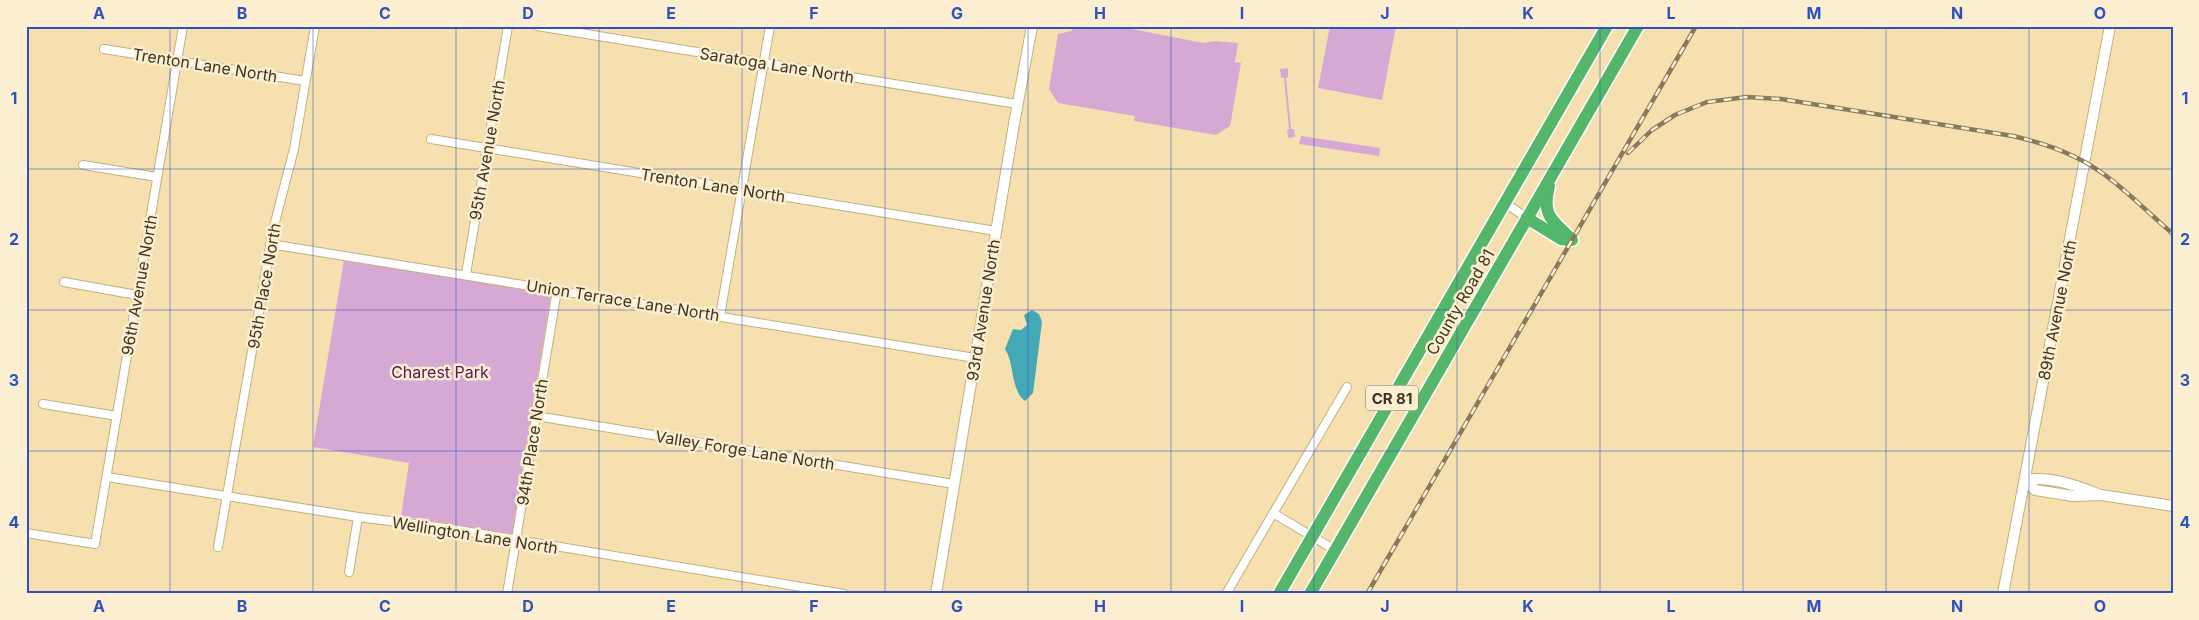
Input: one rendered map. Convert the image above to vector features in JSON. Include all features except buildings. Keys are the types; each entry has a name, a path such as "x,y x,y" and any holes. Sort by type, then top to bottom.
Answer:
{"highway":[{"name":"County Road 81","path":"1279,594 1607,26"},
{"name":"County Road 81","path":"1310,594 1638,26"},
{"path":"1527,218 1561,239 1572,240 1554,223 1546,210 1552,175"}],"street":[{"name":"96th Avenue North","path":"26,533 95,544 183,26"},
{"name":"95th Place North","path":"218,547 270,244 277,208 294,149 315,26"},
{"name":"95th Avenue North","path":"466,274 508,26"},
{"name":"Saratoga Lane North","path":"537,26 1017,104"},
{"path":"720,316 770,26"},
{"name":"93rd Avenue North","path":"936,594 1017,104 1032,26"},
{"name":"89th Avenue North","path":"2003,594 2110,26"},
{"name":"Trenton Lane North","path":"104,49 305,81"},
{"name":"Trenton Lane North","path":"431,139 996,231"},
{"path":"83,165 157,177"},
{"path":"1505,203 1527,218"},
{"name":"Union Terrace Lane North","path":"270,244 466,274 975,358"},
{"path":"64,282 138,295"},
{"name":"94th Place North","path":"507,594 558,290"},
{"path":"1226,594 1347,387"},
{"path":"44,404 117,416"},
{"name":"Valley Forge Lane North","path":"536,416 954,484"},
{"name":"Wellington Lane North","path":"107,477 358,517 416,524 844,594"},
{"path":"2025,480 2037,478 2074,484 2101,495 2173,506"},
{"path":"1273,513 1336,550"},
{"path":"349,572 358,517"}],"green space":[{"path":"1077,26 1117,26 1203,43 1215,41 1238,43 1235,62 1241,63 1230,126 1216,135 1134,121 1135,116 1058,103 1049,89 1058,34 1071,31"},
{"path":"1330,26 1396,26 1382,100 1318,88"},
{"path":"1288,68 1288,77 1286,78 1291,129 1294,129 1295,137 1288,138 1287,130 1289,129 1284,78 1281,78 1280,69"},
{"path":"1301,136 1380,148 1379,156 1299,144"},
{"name":"Charest Park","path":"344,260 551,294 512,534 401,516 409,463 313,447"}],"water":[{"path":"1032,310 1039,314 1042,322 1033,393 1025,401 1017,390 1005,349 1013,329 1021,330 1027,325 1024,315"}],"railway":[{"path":"1367,594 1696,26"},
{"path":"1628,153 1652,130 1675,115 1707,102 1747,97 1781,99 2013,136 2052,147 2089,164 2102,173 2173,234"}]}
